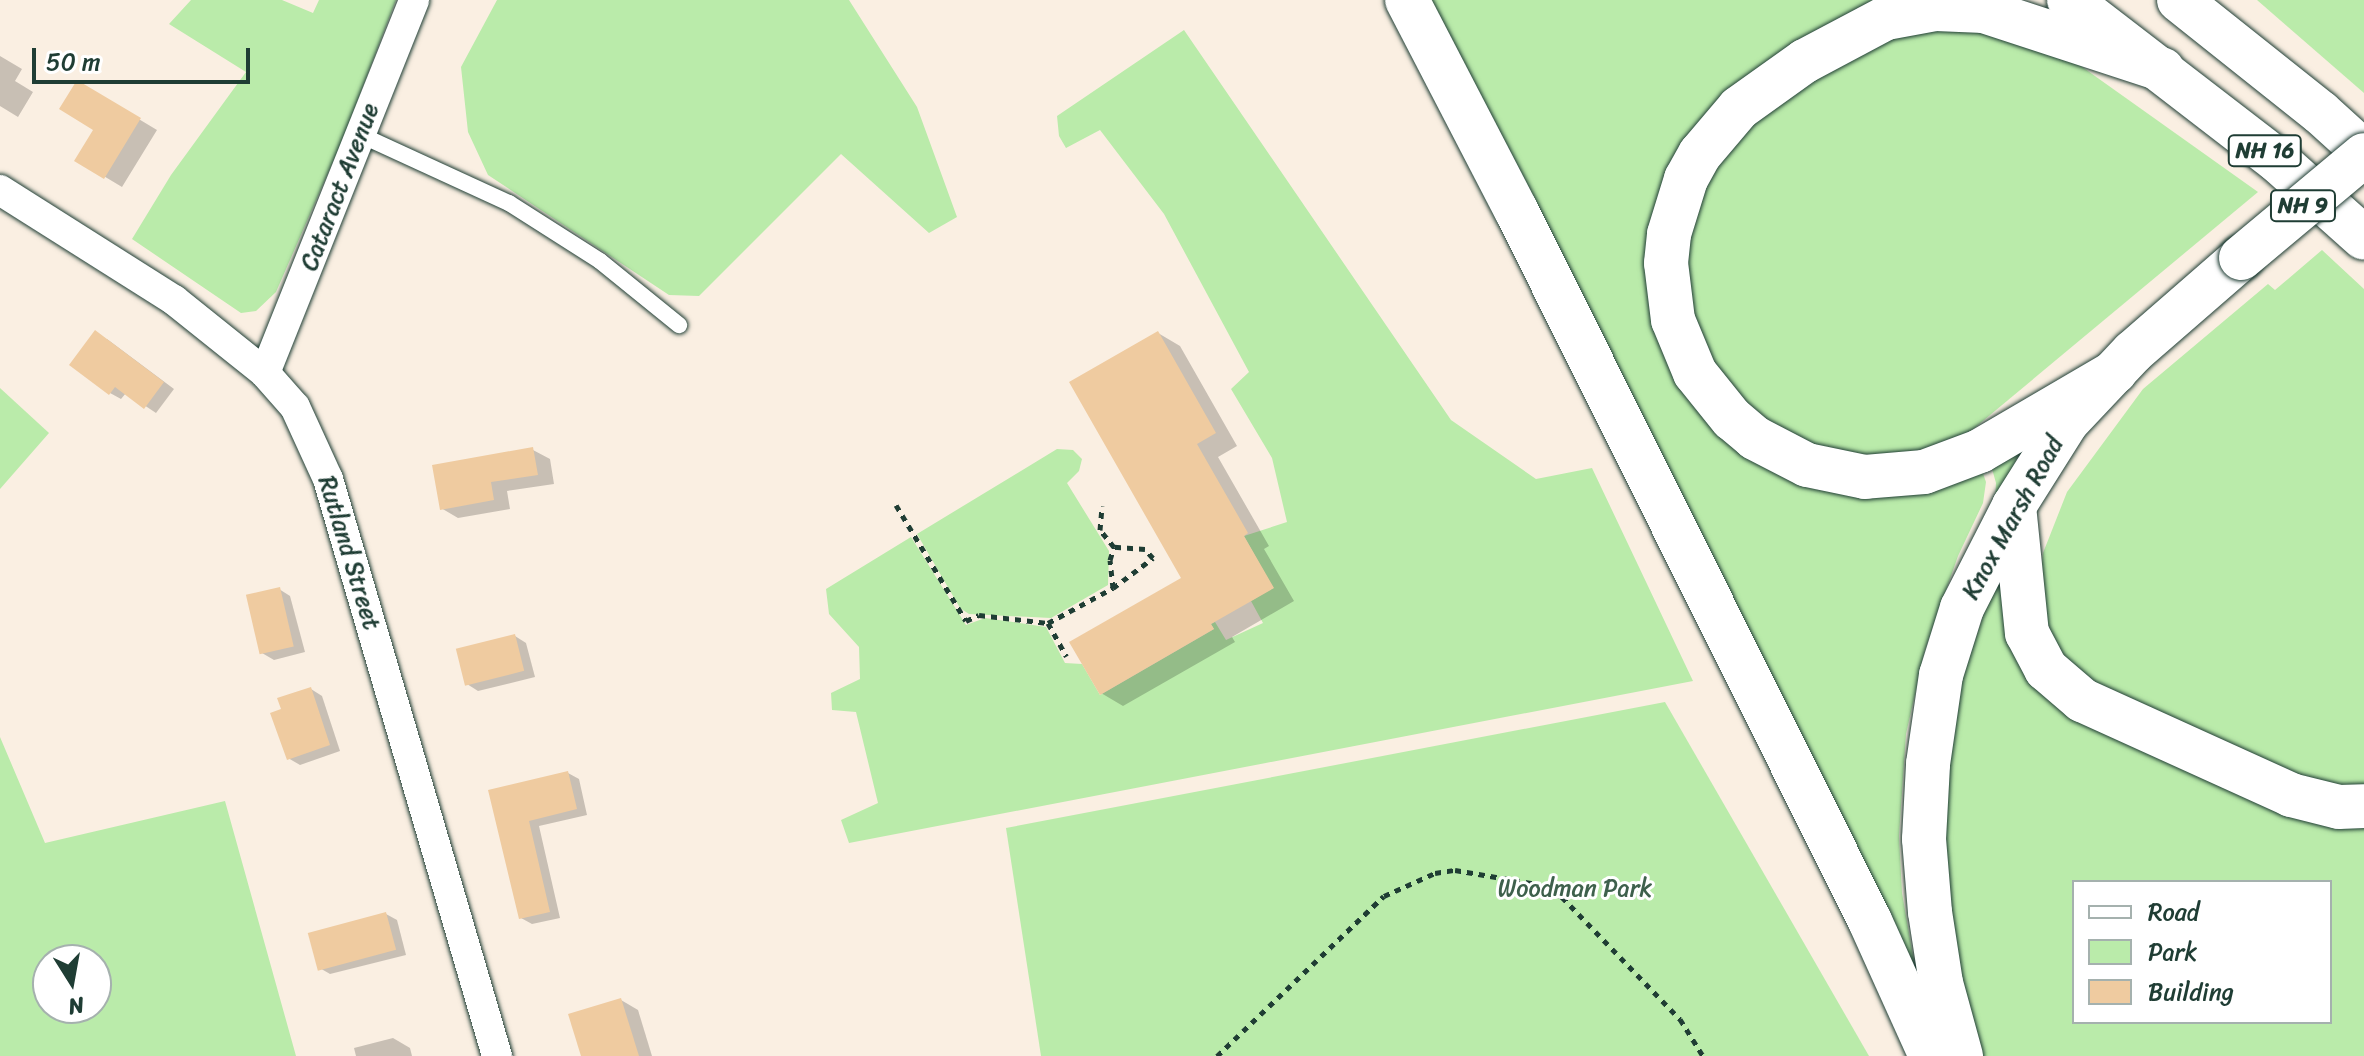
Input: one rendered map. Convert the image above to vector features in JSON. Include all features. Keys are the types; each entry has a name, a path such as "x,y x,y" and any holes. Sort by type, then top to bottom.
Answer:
{"main road":[{"path":"1407,0 1516,210 1835,850 1931,1056"},
{"name":"NH 16","path":"2069,0 2278,161 2364,238"},
{"name":"NH 16","path":"2179,0 2321,113 2364,153"},
{"path":"2115,372 1980,451 1924,472 1865,477 1807,465 1755,438 1732,419 1695,373 1673,320 1666,263 1669,234 1686,179 1700,154 1739,108 1805,61 1886,18 1936,9 1984,11 2163,70"},
{"name":"Knox Marsh Road","path":"1961,1056 1941,983 1930,912 1924,839 1928,764 1941,675 1962,608 2014,506 2067,422 2115,372 2364,153"},
{"path":"2014,506 2027,633 2046,669 2082,700 2291,795 2339,807 2364,806"}],"street":[{"name":"Cataract Avenue","path":"265,373 414,0"},
{"name":"Rutland Street","path":"0,190 174,300 265,373 295,407 328,479 497,1056"}],"lane":[{"path":"361,135 509,203 600,261 679,325"}],"path":[{"path":"896,505 966,621 979,615 1048,623 1113,588 1153,558 1145,549 1114,547 1100,530 1102,506"},
{"path":"1113,588 1110,560 1114,547"},
{"path":"1048,623 1066,656"},
{"path":"1217,1056 1384,896 1435,873 1455,870 1537,884 1562,897 1680,1019 1703,1056"}],"green space":[{"path":"191,0 282,0 313,13 319,0 396,0 342,141 276,292 256,311 241,313 132,239 171,175 246,72 169,24"},
{"path":"497,0 849,0 917,107 957,217 929,233 841,154 699,296 669,295 488,175 468,132 461,67"},
{"path":"1423,0 1918,0 1825,32 1653,241 1746,451 1980,465 1986,482 1983,503 1958,556 1925,650 1906,734 1899,836 1902,893 1914,962 1905,973"},
{"path":"2257,0 2364,0 2364,93"},
{"path":"1967,25 2064,54 2258,192 1966,435 1898,464 1776,436 1704,360 1686,283 1691,229 1709,176 1740,128 1858,44"},
{"path":"1184,30 1451,420 1536,479 1592,468 1693,681 849,843 841,820 878,803 856,712 832,710 831,693 860,679 859,647 829,614 826,589 911,537 966,625 985,618 1046,627 1065,663 1082,664 1100,695 1214,629 1211,624 1215,622 1226,640 1263,623 1251,601 1273,588 1244,536 1287,522 1272,458 1231,389 1249,372 1164,214 1100,130 1066,148 1059,136 1057,116"},
{"path":"2322,250 2364,289 2364,789 2319,786 2091,689 2063,657 2053,638 2046,617 2041,575 2043,553 2067,492 2143,389 2268,284 2275,290"},
{"path":"0,388 49,433 0,489"},
{"path":"2022,448 1995,502 1996,483 1989,458"},
{"path":"1057,449 1073,450 1082,459 1079,471 1067,483 1109,551 1108,585 1051,618 969,614 960,608 917,534"},
{"path":"2002,575 2020,658 2364,823 2364,1056 1981,1056 1944,906 1946,789 1963,677 1996,577"},
{"name":"Woodman Park","path":"1665,702 1869,1056 1041,1056 1006,828"},
{"path":"0,737 45,843 225,801 296,1056 0,1056"}],"building":[{"path":"77,80 141,118 104,179 74,161 93,130 59,109"},
{"path":"95,330 164,382 144,409 115,387 109,395 69,365"},
{"path":"1158,331 1216,433 1197,444 1248,533 1244,536 1274,588 1211,624 1214,629 1100,695 1069,642 1181,578 1069,382"},
{"path":"533,447 538,475 491,482 494,500 440,510 432,465"},
{"path":"280,587 294,646 260,654 246,595"},
{"path":"515,634 524,671 465,686 456,649"},
{"path":"311,687 330,745 287,760 270,713 281,709 277,698"},
{"path":"568,771 577,809 529,821 550,912 519,919 488,790"},
{"path":"386,912 396,950 318,971 308,933"},
{"path":"621,998 639,1056 581,1056 568,1014"}]}
